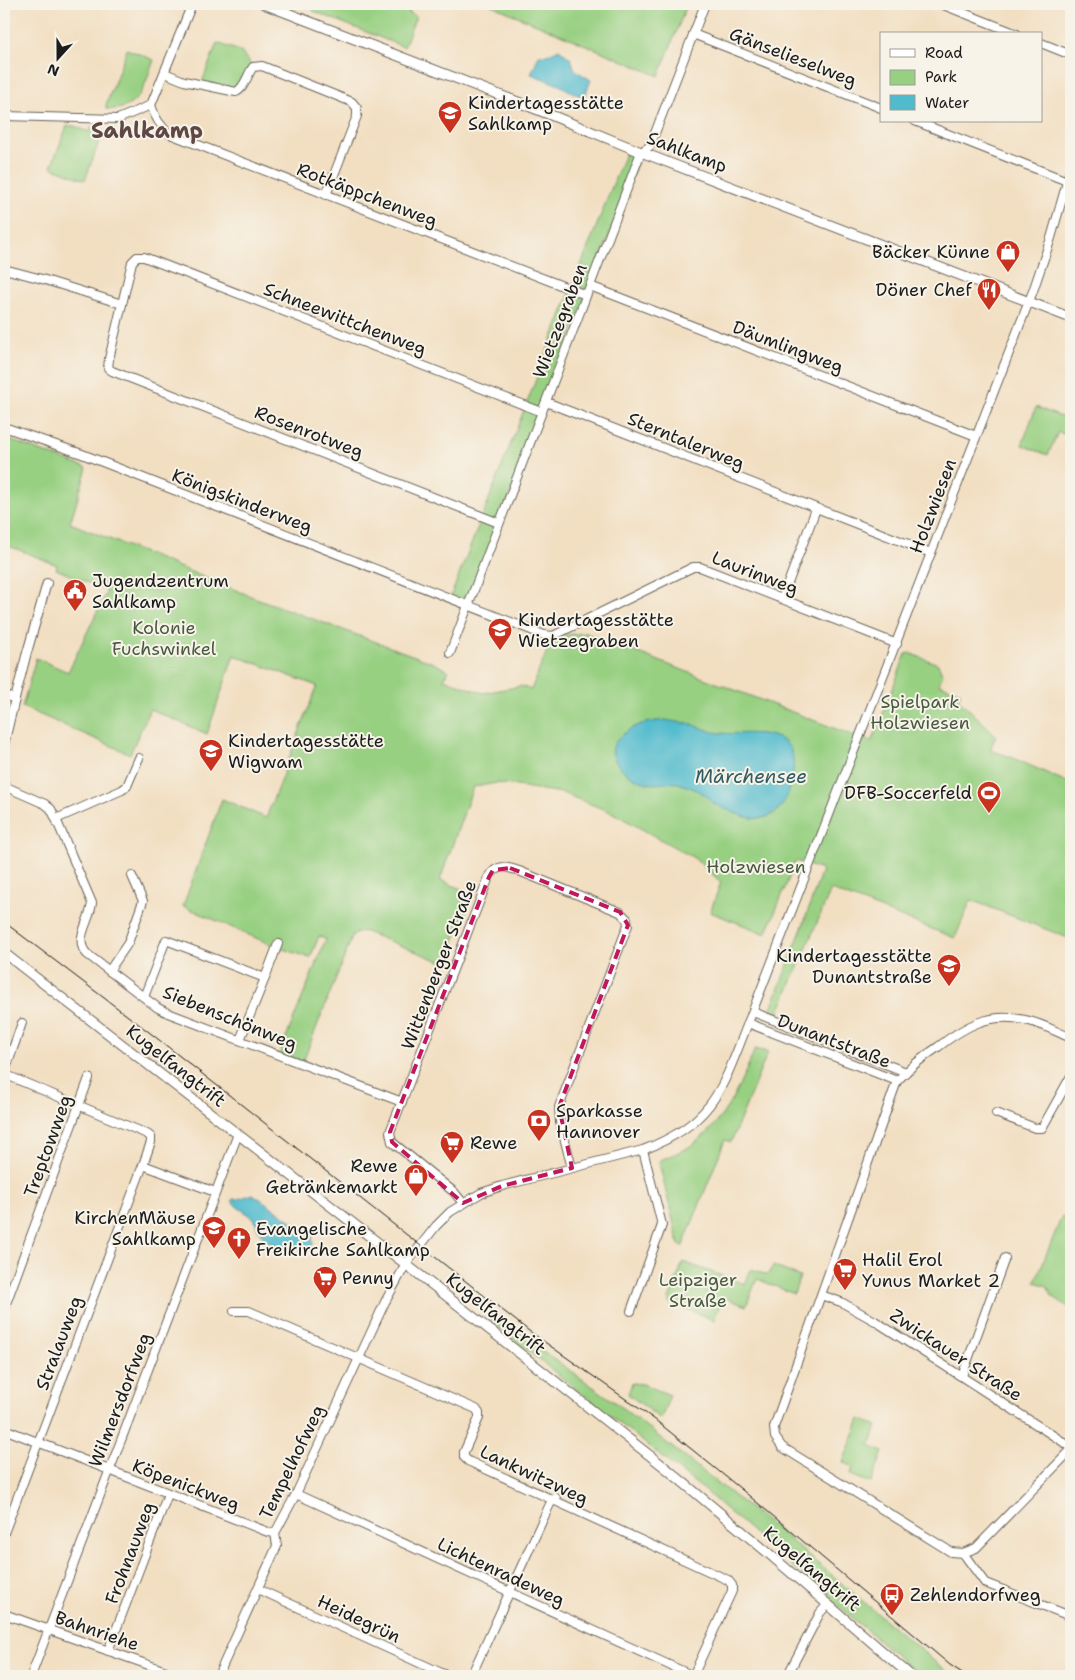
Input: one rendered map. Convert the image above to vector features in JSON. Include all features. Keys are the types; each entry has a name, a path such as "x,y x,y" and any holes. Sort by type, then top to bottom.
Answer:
{"street":[{"path":"4,116 118,119 151,105 192,4"},
{"name":"Sahlkamp","path":"264,4 1071,318"},
{"name":"Wietzegraben","path":"450,653 641,152 650,146 705,4"},
{"path":"941,4 1012,32"},
{"name":"Gänselieselweg","path":"693,34 880,108"},
{"path":"1042,43 1071,55"},
{"path":"165,73 184,81 236,92 241,89 248,73 253,67 262,66 352,102 357,108 357,116 326,195"},
{"name":"Rotkäppchenweg","path":"151,105 154,117 162,128 170,134 586,296"},
{"path":"918,122 1067,181"},
{"name":"Holzwiesen","path":"406,1264 436,1226 450,1212 463,1203 502,1186 642,1150 676,1136 691,1126 706,1111 724,1084 1028,302 1051,238 1071,168"},
{"name":"Schneewittchenweg","path":"122,304 132,262 137,257 144,257 542,412"},
{"path":"4,269 42,278 122,304"},
{"name":"Däumlingweg","path":"590,286 976,436"},
{"name":"Rosenrotweg","path":"122,304 108,368 112,372 499,523"},
{"name":"Sterntalerweg","path":"546,402 931,553"},
{"name":"Königskinderweg","path":"4,428 82,454 468,605"},
{"path":"782,599 816,509"},
{"name":"Laurinweg","path":"468,605 544,635 553,636 693,566 700,567 896,644"},
{"path":"4,744 47,583"},
{"path":"4,695 15,699"},
{"path":"56,819 122,790 127,786 139,758"},
{"name":"Siebenschönweg","path":"4,786 45,804 51,809 56,819 92,903 91,912 80,941 81,949 158,1008 168,1013 402,1102"},
{"name":"Wittenberger Straße","path":"463,1203 454,1192 392,1142 390,1132 489,877 493,870 502,867 527,874 620,912 627,920 628,925 559,1106 560,1122 572,1168"},
{"path":"109,971 128,943 143,901 132,876"},
{"path":"144,997 166,940 265,978"},
{"path":"240,1040 278,944"},
{"name":"Kugelfangtrift","path":"4,954 406,1264 666,1469 911,1676"},
{"name":"Dunantstraße","path":"753,1012 906,1072"},
{"name":"Dunantstraße","path":"748,1023 897,1081 957,1032 990,1018 1026,1020 1071,1038"},
{"path":"22,1023 4,1074 79,1105"},
{"path":"996,1113 1035,1128 1042,1128 1071,1076"},
{"name":"Treptowweg","path":"4,1309 89,1078"},
{"path":"897,1081 774,1428 775,1437 782,1447 951,1552 963,1553 976,1548 1071,1448"},
{"name":"Stralauweg","path":"4,1532 151,1142 151,1137 147,1134 79,1105"},
{"name":"Wilmersdorfweg","path":"31,1676 238,1134"},
{"path":"631,1311 662,1225 642,1150"},
{"path":"143,1165 215,1192"},
{"path":"962,1376 1005,1258"},
{"name":"Tempelhofweg","path":"218,1676 277,1546 275,1533 296,1494 385,1302 406,1264"},
{"name":"Zwickauer Straße","path":"821,1295 841,1302 875,1321 1071,1448"},
{"name":"Lankwitzweg","path":"234,1311 249,1311 476,1409 480,1413 479,1418 464,1452 464,1458 468,1461 728,1580 732,1585 732,1591 693,1676"},
{"name":"Köpenickweg","path":"4,1429 168,1494 275,1533"},
{"name":"Frohnauweg","path":"108,1651 168,1494"},
{"name":"Lichtenradeweg","path":"296,1494 693,1676"},
{"path":"471,1676 550,1504 555,1500"},
{"path":"963,1553 985,1583 1070,1616"},
{"name":"Heidegrün","path":"258,1589 448,1676"},
{"path":"786,1676 820,1613 828,1604"},
{"name":"Bahnriehe","path":"4,1614 180,1676"}],"highlighted area":[{"path":"510,868 620,912 628,925 559,1107 572,1168 502,1186 463,1203 392,1142 390,1132 493,870"}],"green space":[{"path":"316,4 413,4 409,13 416,16 404,47 313,11"},
{"path":"489,4 687,4 659,76"},
{"path":"217,43 240,51 253,67 241,89 201,85"},
{"path":"127,49 154,60 143,88 133,102 117,109 106,109 106,105"},
{"path":"67,126 74,126 89,132 91,127 103,131 85,180 51,167"},
{"path":"628,146 641,152 468,605 450,598"},
{"path":"1036,407 1071,421 1070,436 1058,432 1048,455 1022,445"},
{"path":"4,438 87,468 70,523 253,597 431,662 448,670 444,679 483,693 521,686 531,690 553,636 586,633 872,741 906,654 909,653 938,664 943,675 939,684 961,692 958,699 996,735 990,750 1011,757 1071,784 1071,939 971,900 955,938 831,890 778,1014 770,1011 822,870 796,861 766,934 710,912 721,882 694,858 611,812 562,793 497,783 473,787 440,880 473,894 445,963 363,931 353,935 302,1064 279,1055 326,939 319,936 310,958 274,946 183,906 222,799 266,818 317,686 234,655 207,734 150,709 130,754 22,707 36,658 68,672 107,591 56,569 57,565 4,544"},
{"path":"755,1049 768,1052 731,1142 725,1140 683,1246 679,1245 659,1163 660,1160 689,1147 712,1128 730,1104"},
{"path":"1062,1216 1071,1219 1071,1309 1051,1295 1047,1286 1035,1282"},
{"name":"Leipziger Straße","path":"683,1262 745,1284 751,1269 767,1275 773,1266 800,1277 794,1294 757,1279 746,1306 723,1297 714,1320 668,1302"},
{"path":"495,1314 540,1349 620,1406 790,1540 952,1676 920,1676 699,1486 490,1321"},
{"path":"632,1383 642,1384 670,1395 661,1419 628,1394"},
{"path":"860,1419 877,1426 870,1446 883,1452 871,1483 850,1475 853,1467 843,1462"}],"water":[{"path":"559,49 571,59 575,70 591,80 584,98 559,85 531,74 539,55 547,55"},
{"name":"Märchensee","path":"666,720 688,723 720,733 751,733 774,736 785,742 793,756 793,773 789,791 779,809 772,815 763,818 742,816 713,803 703,793 691,787 677,783 648,783 626,773 615,760 613,753 613,746 618,739 629,730 640,725"},
{"path":"253,1194 312,1235 313,1244 310,1249 305,1251 294,1247 281,1247 265,1240 254,1218 236,1206 232,1201 233,1199"}],"tram line":[{"path":"4,922 149,1032 529,1331 654,1419 741,1489 950,1665 967,1676"}],"place":[{"name":"Kindertagesstätte Sahlkamp","path":"450,134"},
{"name":"Bäcker Künne","path":"1008,273"},
{"name":"Döner Chef","path":"989,311"},
{"name":"Jugendzentrum Sahlkamp","path":"75,612"},
{"name":"Kindertagesstätte Wietzegraben","path":"500,651"},
{"name":"Kindertagesstätte Wigwam","path":"211,772"},
{"name":"DFB-Soccerfeld","path":"989,814"},
{"name":"Kindertagesstätte Dunantstraße","path":"949,987"},
{"name":"Sparkasse Hannover","path":"539,1142"},
{"name":"Rewe","path":"452,1164"},
{"name":"Rewe Getränkemarkt","path":"416,1197"},
{"name":"KirchenMäuse Sahlkamp","path":"214,1249"},
{"name":"Evangelische Freikirche Sahlkamp","path":"239,1260"},
{"name":"Halil Erol Yunus Market 2","path":"845,1291"},
{"name":"Penny","path":"325,1299"},
{"name":"Zehlendorfweg","path":"892,1616"}],"district":[{"name":"Sahlkamp","path":"147,130"}],"park label":[{"name":"Kolonie Fuchswinkel","path":"164,638"},
{"name":"Spielpark Holzwiesen","path":"920,712"}]}
